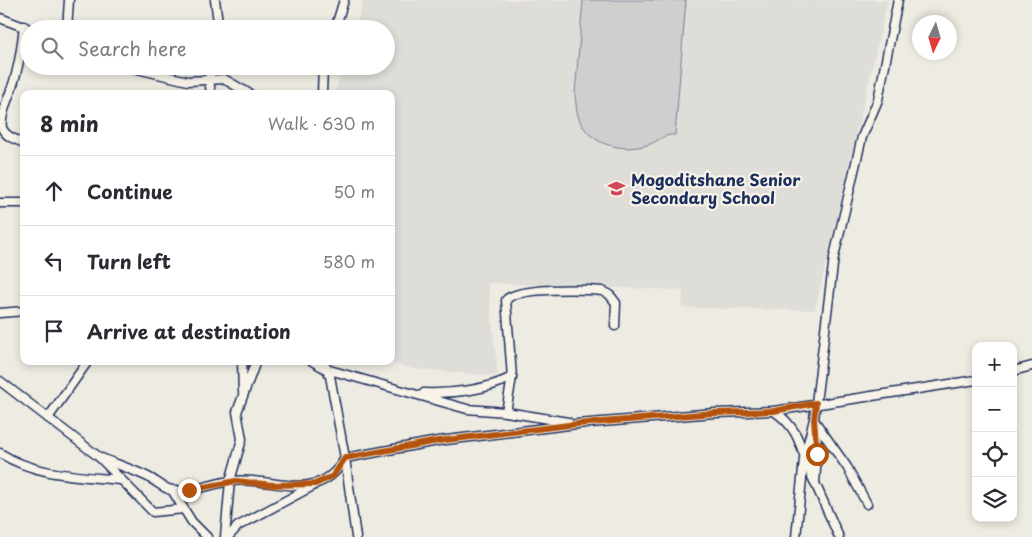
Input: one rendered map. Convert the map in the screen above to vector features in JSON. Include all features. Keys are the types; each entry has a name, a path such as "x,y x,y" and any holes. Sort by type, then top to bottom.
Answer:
{"street":[{"path":"68,20 69,0"},
{"path":"215,0 218,20"},
{"path":"338,20 344,0"},
{"path":"815,482 817,454 816,403 834,257 862,137 878,100 898,0"},
{"path":"0,18 20,26"},
{"path":"20,64 1,123 2,129 10,138 20,141"},
{"path":"162,75 188,81 224,79 243,90"},
{"path":"210,75 210,90"},
{"path":"322,90 323,75"},
{"path":"0,203 20,203"},
{"path":"506,412 512,377 512,353 506,303 513,294 553,291 602,291 609,294 616,303 615,326"},
{"path":"0,313 20,311"},
{"path":"48,418 85,365"},
{"path":"242,365 243,397"},
{"path":"227,537 230,481 241,446 241,435 236,417 255,365"},
{"path":"320,365 468,409 506,412 577,424"},
{"path":"324,365 330,376 345,458 356,537"},
{"path":"1017,370 1032,366"},
{"path":"412,393 440,394 499,384 512,377"},
{"path":"0,381 98,458 153,512 184,509"},
{"path":"227,537 238,526 333,476 345,458 438,441 577,424 715,413 774,411 816,403 972,381"},
{"path":"774,411 791,425 798,434 804,459 839,537"},
{"path":"796,537 804,459 815,421"},
{"path":"815,421 847,466 867,504"},
{"path":"0,453 25,465 57,473 121,480"},
{"path":"98,458 146,476 172,490 189,490 230,481 273,485 315,484"},
{"path":"172,490 192,522 207,537"}],"shaded area":[{"name":"Mogoditshane Senior Secondary School","path":"363,0 888,0 815,310 682,308 683,290 488,283 498,376 414,369 395,364 395,90 335,90 340,75 395,75 395,20 358,20"},
{"path":"583,0 686,0 675,135 664,137 651,144 628,148 601,142 586,131 578,116 575,93"}],"place":[{"name":"Mogoditshane Senior Secondary School","path":"617,188"}],"route":[{"path":"189,490 230,481 273,485 315,484 326,481 333,476 345,458 438,441 577,424 715,413 774,411 816,403 814,420 816,423 817,454"}]}
